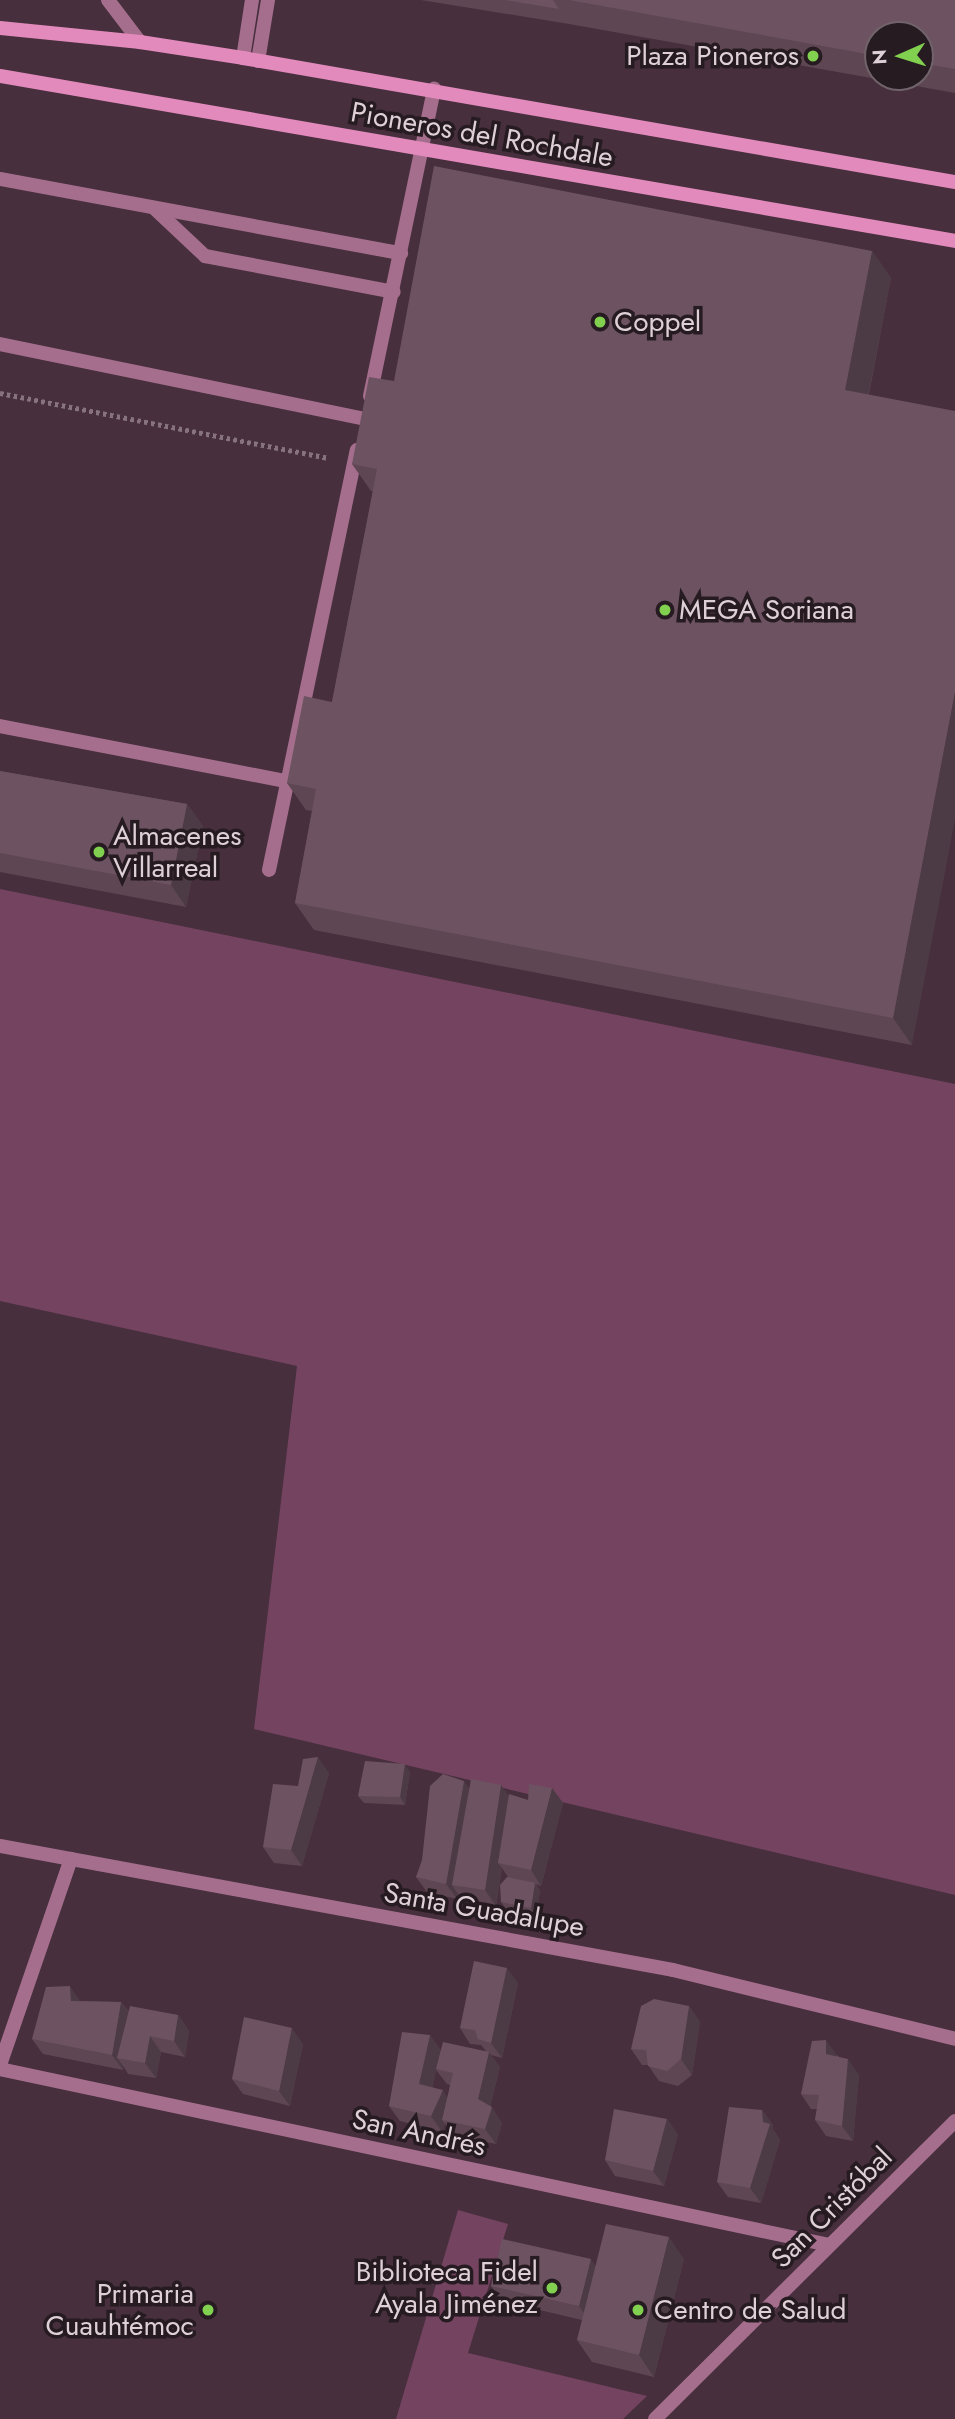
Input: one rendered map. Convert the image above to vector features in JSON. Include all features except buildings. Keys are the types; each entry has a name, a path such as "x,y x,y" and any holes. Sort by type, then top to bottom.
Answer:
{"street":[{"path":"108,0 140,42"},
{"path":"243,58 252,0"},
{"path":"258,61 268,0"},
{"name":"Pioneros del Rochdale","path":"0,29 140,42 243,58 434,89 955,182"},
{"name":"Pioneros del Rochdale","path":"0,76 955,241"},
{"path":"269,870 354,463 394,292 434,89"},
{"path":"0,179 401,253"},
{"path":"155,209 205,256 394,292"},
{"path":"0,344 365,419"},
{"path":"0,726 286,781"},
{"name":"Santa Guadalupe","path":"0,1846 673,1970 955,2039"},
{"path":"0,2067 71,1859"},
{"name":"San Andrés","path":"0,2067 828,2245"},
{"name":"San Cristóbal","path":"655,2419 955,2121"}],"path":[{"path":"0,393 354,463"}],"shaded area":[{"path":"0,889 955,1084 955,1895 254,1729 297,1366 0,1301"},
{"path":"458,2210 508,2224 468,2353 647,2396 623,2419 396,2419"}],"place":[{"name":"Plaza Pioneros","path":"813,56"},
{"name":"Coppel","path":"600,322"},
{"name":"MEGA Soriana","path":"665,610"},
{"name":"Almacenes Villarreal","path":"99,852"},
{"name":"Biblioteca Fidel Ayala Jiménez","path":"552,2288"},
{"name":"Primaria Cuauhtémoc","path":"208,2310"},
{"name":"Centro de Salud","path":"638,2310"}]}
